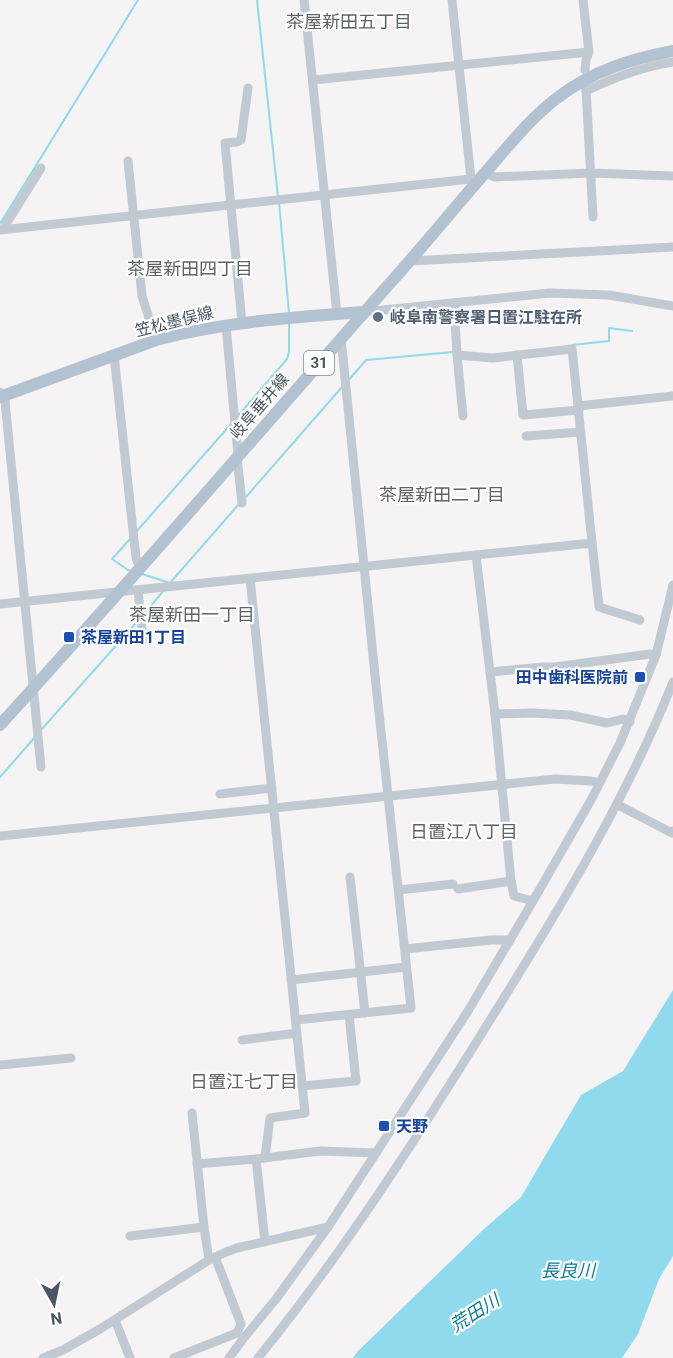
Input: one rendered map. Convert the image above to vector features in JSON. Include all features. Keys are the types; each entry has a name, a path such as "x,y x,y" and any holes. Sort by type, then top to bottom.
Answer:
{"main road":[{"name":"岐阜垂井線","path":"0,725 410,261 473,182 485,173 534,118 579,83 612,67 642,57 673,51"},
{"name":"笠松墨俣線","path":"1,395 156,340 182,333 242,323 364,312"}],"street":[{"path":"304,0 337,314"},
{"path":"3,229 473,182 452,0"},
{"path":"583,0 589,52 585,70"},
{"path":"313,80 589,52"},
{"path":"593,217 586,89 628,72 673,62"},
{"path":"242,323 225,143 241,140 248,88"},
{"path":"128,161 142,296 156,340"},
{"path":"3,229 41,168"},
{"path":"485,173 494,177 591,173 673,176"},
{"path":"410,261 673,247"},
{"path":"364,312 550,293 609,295 673,306"},
{"path":"454,303 463,416"},
{"path":"226,326 242,503"},
{"path":"296,1020 411,1008 341,338"},
{"path":"457,355 486,358 572,349 599,607 640,620"},
{"path":"114,355 136,558 140,568"},
{"path":"517,355 523,415 673,396"},
{"path":"1,395 5,401 41,767"},
{"path":"526,436 581,432"},
{"path":"0,604 592,543"},
{"path":"476,555 495,714 511,881 514,896 533,902"},
{"path":"250,578 305,1113 270,1118 260,1159 265,1242"},
{"path":"230,1358 328,1227 468,1011 533,902 630,722 656,656 673,585"},
{"path":"138,590 143,639"},
{"path":"490,672 555,667 650,654 656,656"},
{"path":"258,1358 301,1304 379,1196 531,955 625,788 673,682"},
{"path":"495,714 570,715 607,723 623,719 630,722"},
{"path":"0,836 555,779 591,780 599,783"},
{"path":"220,794 272,788"},
{"path":"620,807 672,833 673,831"},
{"path":"350,877 365,1013"},
{"path":"399,890 511,881"},
{"path":"405,949 510,940"},
{"path":"291,980 406,967"},
{"path":"302,1086 356,1081 349,1015"},
{"path":"242,1040 297,1033"},
{"path":"0,1065 71,1058"},
{"path":"174,1358 237,1333 241,1324 212,1259 204,1227 192,1113"},
{"path":"197,1164 320,1151 375,1153"},
{"path":"130,1236 204,1227"},
{"path":"43,1358 63,1350 115,1320 212,1259 237,1248 328,1227"},
{"path":"115,1320 130,1358"}],"water":[{"name":"長良川","path":"673,990 673,1256 659,1279 638,1334 622,1358 353,1358 485,1228 521,1197 581,1095 623,1071"}],"waterway":[{"path":"0,224 138,0"},
{"path":"257,0 278,197"},
{"path":"279,202 289,313"},
{"path":"237,417 287,359 289,322"},
{"path":"572,345 609,341 609,328 632,331"},
{"path":"348,381 366,360 453,352"},
{"path":"245,498 342,387"},
{"path":"136,532 231,424"},
{"path":"170,583 239,504"},
{"path":"130,539 112,559 133,571"},
{"path":"142,574 170,583"},
{"path":"145,613 164,590"},
{"path":"41,730 137,622"},
{"path":"0,777 36,736"}],"place":[{"name":"岐阜南警察署日置江駐在所","path":"378,317"},
{"name":"茶屋新田1丁目","path":"69,637"},
{"name":"田中歯科医院前","path":"640,677"},
{"name":"天野","path":"384,1126"}],"district":[{"name":"茶屋新田五丁目","path":"349,22"},
{"name":"茶屋新田四丁目","path":"190,269"},
{"name":"茶屋新田二丁目","path":"442,495"},
{"name":"茶屋新田一丁目","path":"192,615"},
{"name":"日置江八丁目","path":"464,832"},
{"name":"日置江七丁目","path":"244,1082"}],"water label":[{"name":"荒田川","path":"475,1313"}]}
